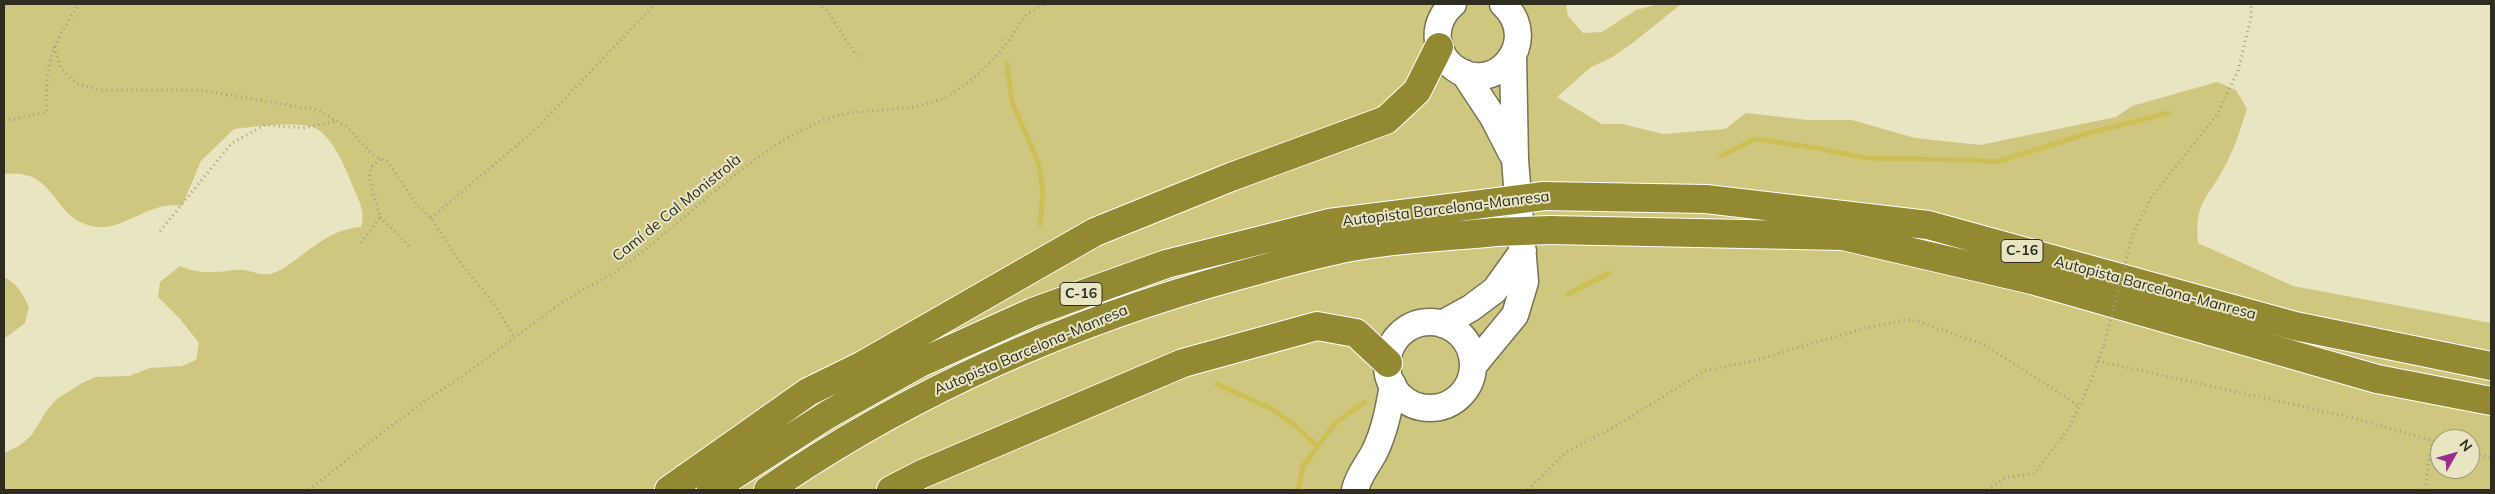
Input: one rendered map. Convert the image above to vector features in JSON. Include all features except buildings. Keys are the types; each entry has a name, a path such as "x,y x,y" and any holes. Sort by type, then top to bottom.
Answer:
{"highway":[{"path":"669,490 808,392 864,365 1095,232 1231,177 1386,120 1417,91 1439,47"},
{"name":"Autopista Barcelona-Manresa","path":"711,490 827,415 920,363 1033,312 1166,264 1328,223 1544,196 1706,198 1928,225 2295,326 2491,366"},
{"name":"Autopista Barcelona-Manresa","path":"768,490 896,410 984,367 1088,323 1171,294 1352,247 1495,232 1550,230 1843,236 2032,280 2377,380 2491,400"},
{"path":"891,490 922,474 1184,363 1317,326 1356,333 1390,374"}],"street":[{"path":"1444,9 1438,33 1439,47 1449,63 1464,73 1478,76 1492,74 1504,67 1513,56 1517,46 1518,28 1514,17 1503,4"},
{"path":"1473,366 1515,315 1525,282 1515,160 1513,56"},
{"path":"1464,73 1493,117 1515,160"},
{"path":"1442,324 1471,308 1495,290 1523,251"},
{"path":"1354,490 1357,480 1374,452 1387,417 1392,345 1405,330 1422,323 1442,324 1458,333 1470,348 1473,366 1470,382 1460,396 1446,405 1430,408 1404,424 1374,452"},
{"path":"1390,374 1408,402 1430,408"}],"path":[{"path":"4,121 47,112 45,84 54,46 65,25 80,4"},
{"path":"431,218 536,129 655,4"},
{"path":"813,4 819,4 828,12 859,60"},
{"name":"Camí de Cal Monistrolà","path":"309,490 408,413 566,300 618,270 767,151 822,121 865,110 910,106 940,99 964,84 988,64 1009,40 1020,20 1030,11 1046,4"},
{"path":"1987,490 2006,478 2035,473 2069,428 2104,345 2133,234 2150,199 2216,116 2238,71 2251,18 2251,4"},
{"path":"54,46 61,69 78,84 101,90 200,90 318,110 339,121 373,155 388,162 417,205 431,218 459,261 494,304 514,338"},
{"path":"160,231 232,143 265,125 302,128 339,121"},
{"path":"381,158 371,166 369,178 380,217 410,247"},
{"path":"361,243 380,217"},
{"path":"1528,490 1565,453 1621,423 1704,372 1756,360 1865,328 1911,319 1985,345 2079,406"},
{"path":"2098,361 2354,418 2430,439"},
{"path":"2425,490 2430,454"}],"shaded area":[{"path":"4,4 1566,4 1568,16 1583,33 1602,32 1636,10 1659,4 1680,5 1630,45 1611,58 1591,67 1557,97 1602,124 1622,124 1663,134 1725,129 1746,113 1808,120 1852,120 1915,138 1980,145 2116,117 2132,106 2217,82 2236,90 2247,109 2229,158 2201,208 2198,217 2198,243 2293,286 2491,323 2491,490 4,490 4,453 19,446 31,436 47,410 57,399 82,383 96,377 129,376 150,368 182,366 196,360 199,343 180,319 158,297 160,282 180,266 201,272 240,270 270,274 286,267 333,234 361,227 363,215 361,205 334,147 323,134 310,126 277,125 234,129 201,161 182,206 169,205 157,208 110,226 97,227 85,224 74,218 43,184 33,177 20,174 4,174"},
{"path":"4,277 13,282 19,289 29,307 25,323 4,339"}],"waterway":[{"path":"1007,64 1012,102 1039,164 1043,194 1040,224"},
{"path":"1721,156 1755,139 1817,148 1866,158 1996,162 2089,133 2168,113"},
{"path":"1568,294 1609,273"},
{"path":"1217,384 1272,409 1297,427 1318,447"},
{"path":"1298,490 1303,466 1336,422 1365,402"}]}
